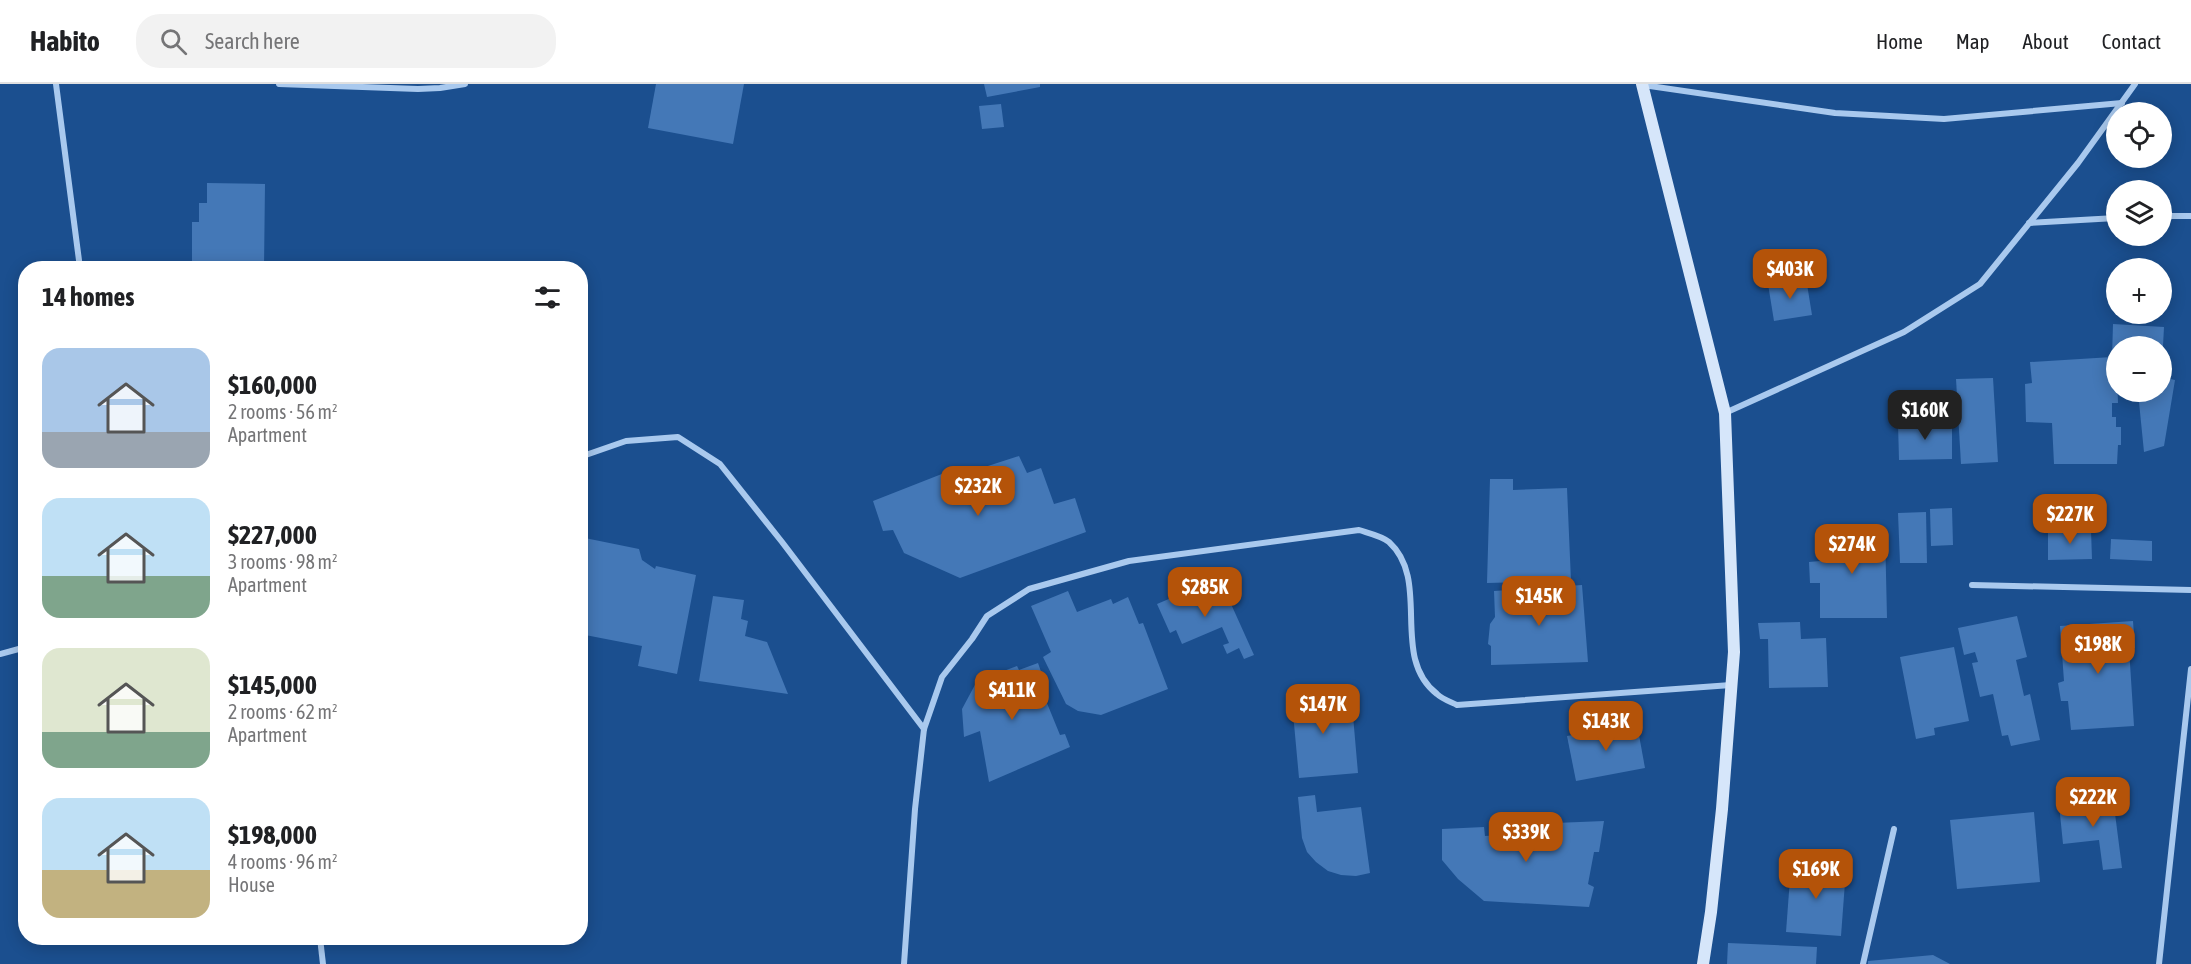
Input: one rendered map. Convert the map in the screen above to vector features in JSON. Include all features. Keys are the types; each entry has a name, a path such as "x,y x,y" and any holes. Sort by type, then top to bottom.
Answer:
{"street":[{"path":"56,84 79,261"},
{"path":"279,84 418,89 465,84"},
{"path":"2123,102 2135,84"},
{"path":"1703,964 1722,809 1734,652 1725,413 1643,85 1835,113 1944,119 2106,104"},
{"path":"1725,413 1904,332 1980,284 2079,164 2106,126"},
{"path":"2172,216 2191,216"},
{"path":"2029,223 2106,219"},
{"path":"588,454 626,441 678,438 720,464 924,729"},
{"path":"904,964 915,809 924,729 942,677 987,616 1029,589 1129,561 1359,530 1387,540 1402,557 1410,592 1414,661 1421,676 1437,695 1457,705 1731,686"},
{"path":"1972,585 2191,590"},
{"path":"0,654 18,649"},
{"path":"2158,964 2191,669"},
{"path":"1863,964 1894,829"},
{"path":"321,945 323,964"}],"building":[{"path":"656,84 744,84 733,144 648,128"},
{"path":"984,84 1040,84 1040,87 987,97"},
{"path":"1001,104 1004,127 982,129 979,106"},
{"path":"207,183 265,184 264,261 192,261 192,222 199,222 199,203 207,203"},
{"path":"1806,278 1812,315 1774,321 1768,284"},
{"path":"2113,324 2164,327 2164,336 2113,336"},
{"path":"2106,357 2106,402 2118,402 2112,403 2112,417 2116,417 2116,427 2121,427 2121,445 2118,445 2117,464 2054,464 2052,423 2026,422 2025,384 2032,383 2030,362"},
{"path":"1993,378 1998,462 1961,464 1956,379"},
{"path":"2172,379 2175,380 2172,398"},
{"path":"2139,402 2171,402 2164,446 2144,452"},
{"path":"1952,422 1952,459 1899,460 1898,423"},
{"path":"1019,456 1027,473 1041,468 1054,504 1075,498 1086,532 960,578 904,553 893,530 883,531 873,501 957,468 960,475"},
{"path":"1490,479 1513,479 1513,490 1567,488 1571,581 1487,583"},
{"path":"1952,508 1953,545 1931,546 1930,509"},
{"path":"1926,512 1927,563 1900,563 1898,513"},
{"path":"2091,530 2092,559 2048,560 2048,531"},
{"path":"1820,531 1885,531 1887,618 1820,618 1820,583 1810,583 1809,562 1820,561"},
{"path":"588,539 639,549 642,560 655,569 656,566 696,575 677,674 638,666 642,646 588,636"},
{"path":"2111,539 2152,541 2152,561 2110,559"},
{"path":"1222,584 1254,655 1244,659 1239,648 1227,654 1223,645 1229,643 1222,627 1182,644 1176,630 1170,633 1157,604 1190,590 1193,597"},
{"path":"1582,585 1588,662 1491,665 1491,646 1488,644 1490,624 1495,617 1494,591"},
{"path":"1068,591 1077,612 1111,599 1113,604 1128,597 1139,624 1143,623 1168,689 1101,715 1078,711 1066,704 1043,657 1051,652 1031,606"},
{"path":"713,596 744,600 741,619 748,621 745,636 767,642 788,694 699,681"},
{"path":"2017,616 2027,657 2016,660 2024,696 2030,694 2040,740 2011,746 2008,735 2002,736 1993,694 1980,697 1972,663 1978,662 1975,652 1964,655 1958,628"},
{"path":"2133,621 2135,648 2129,648 2134,726 2071,730 2068,701 2061,701 2058,683 2064,681 2060,626"},
{"path":"1800,622 1801,639 1826,638 1828,687 1769,688 1768,639 1760,639 1758,623"},
{"path":"1954,647 1969,721 1934,728 1935,735 1916,739 1900,657"},
{"path":"1038,663 1047,689 1042,691 1060,735 1065,734 1070,747 989,782 980,731 964,737 962,709 977,681 1017,666 1019,670"},
{"path":"1325,688 1327,706 1352,704 1358,773 1299,778 1291,691"},
{"path":"1637,724 1645,768 1576,781 1567,736"},
{"path":"1315,795 1317,812 1361,807 1370,873 1356,876 1328,871 1307,852 1302,838 1298,797"},
{"path":"2113,798 2122,868 2103,870 2099,840 2063,844 2059,804"},
{"path":"2034,812 2040,882 1957,889 1950,820"},
{"path":"1604,821 1599,852 1594,852 1588,884 1594,887 1589,907 1484,901 1458,879 1442,860 1442,829 1484,827 1485,836 1531,833 1531,824"},
{"path":"1791,865 1846,869 1841,936 1786,932"},
{"path":"1728,943 1817,947 1816,964 1727,964"},
{"path":"1933,955 1950,964 1868,964 1868,961"}]}
